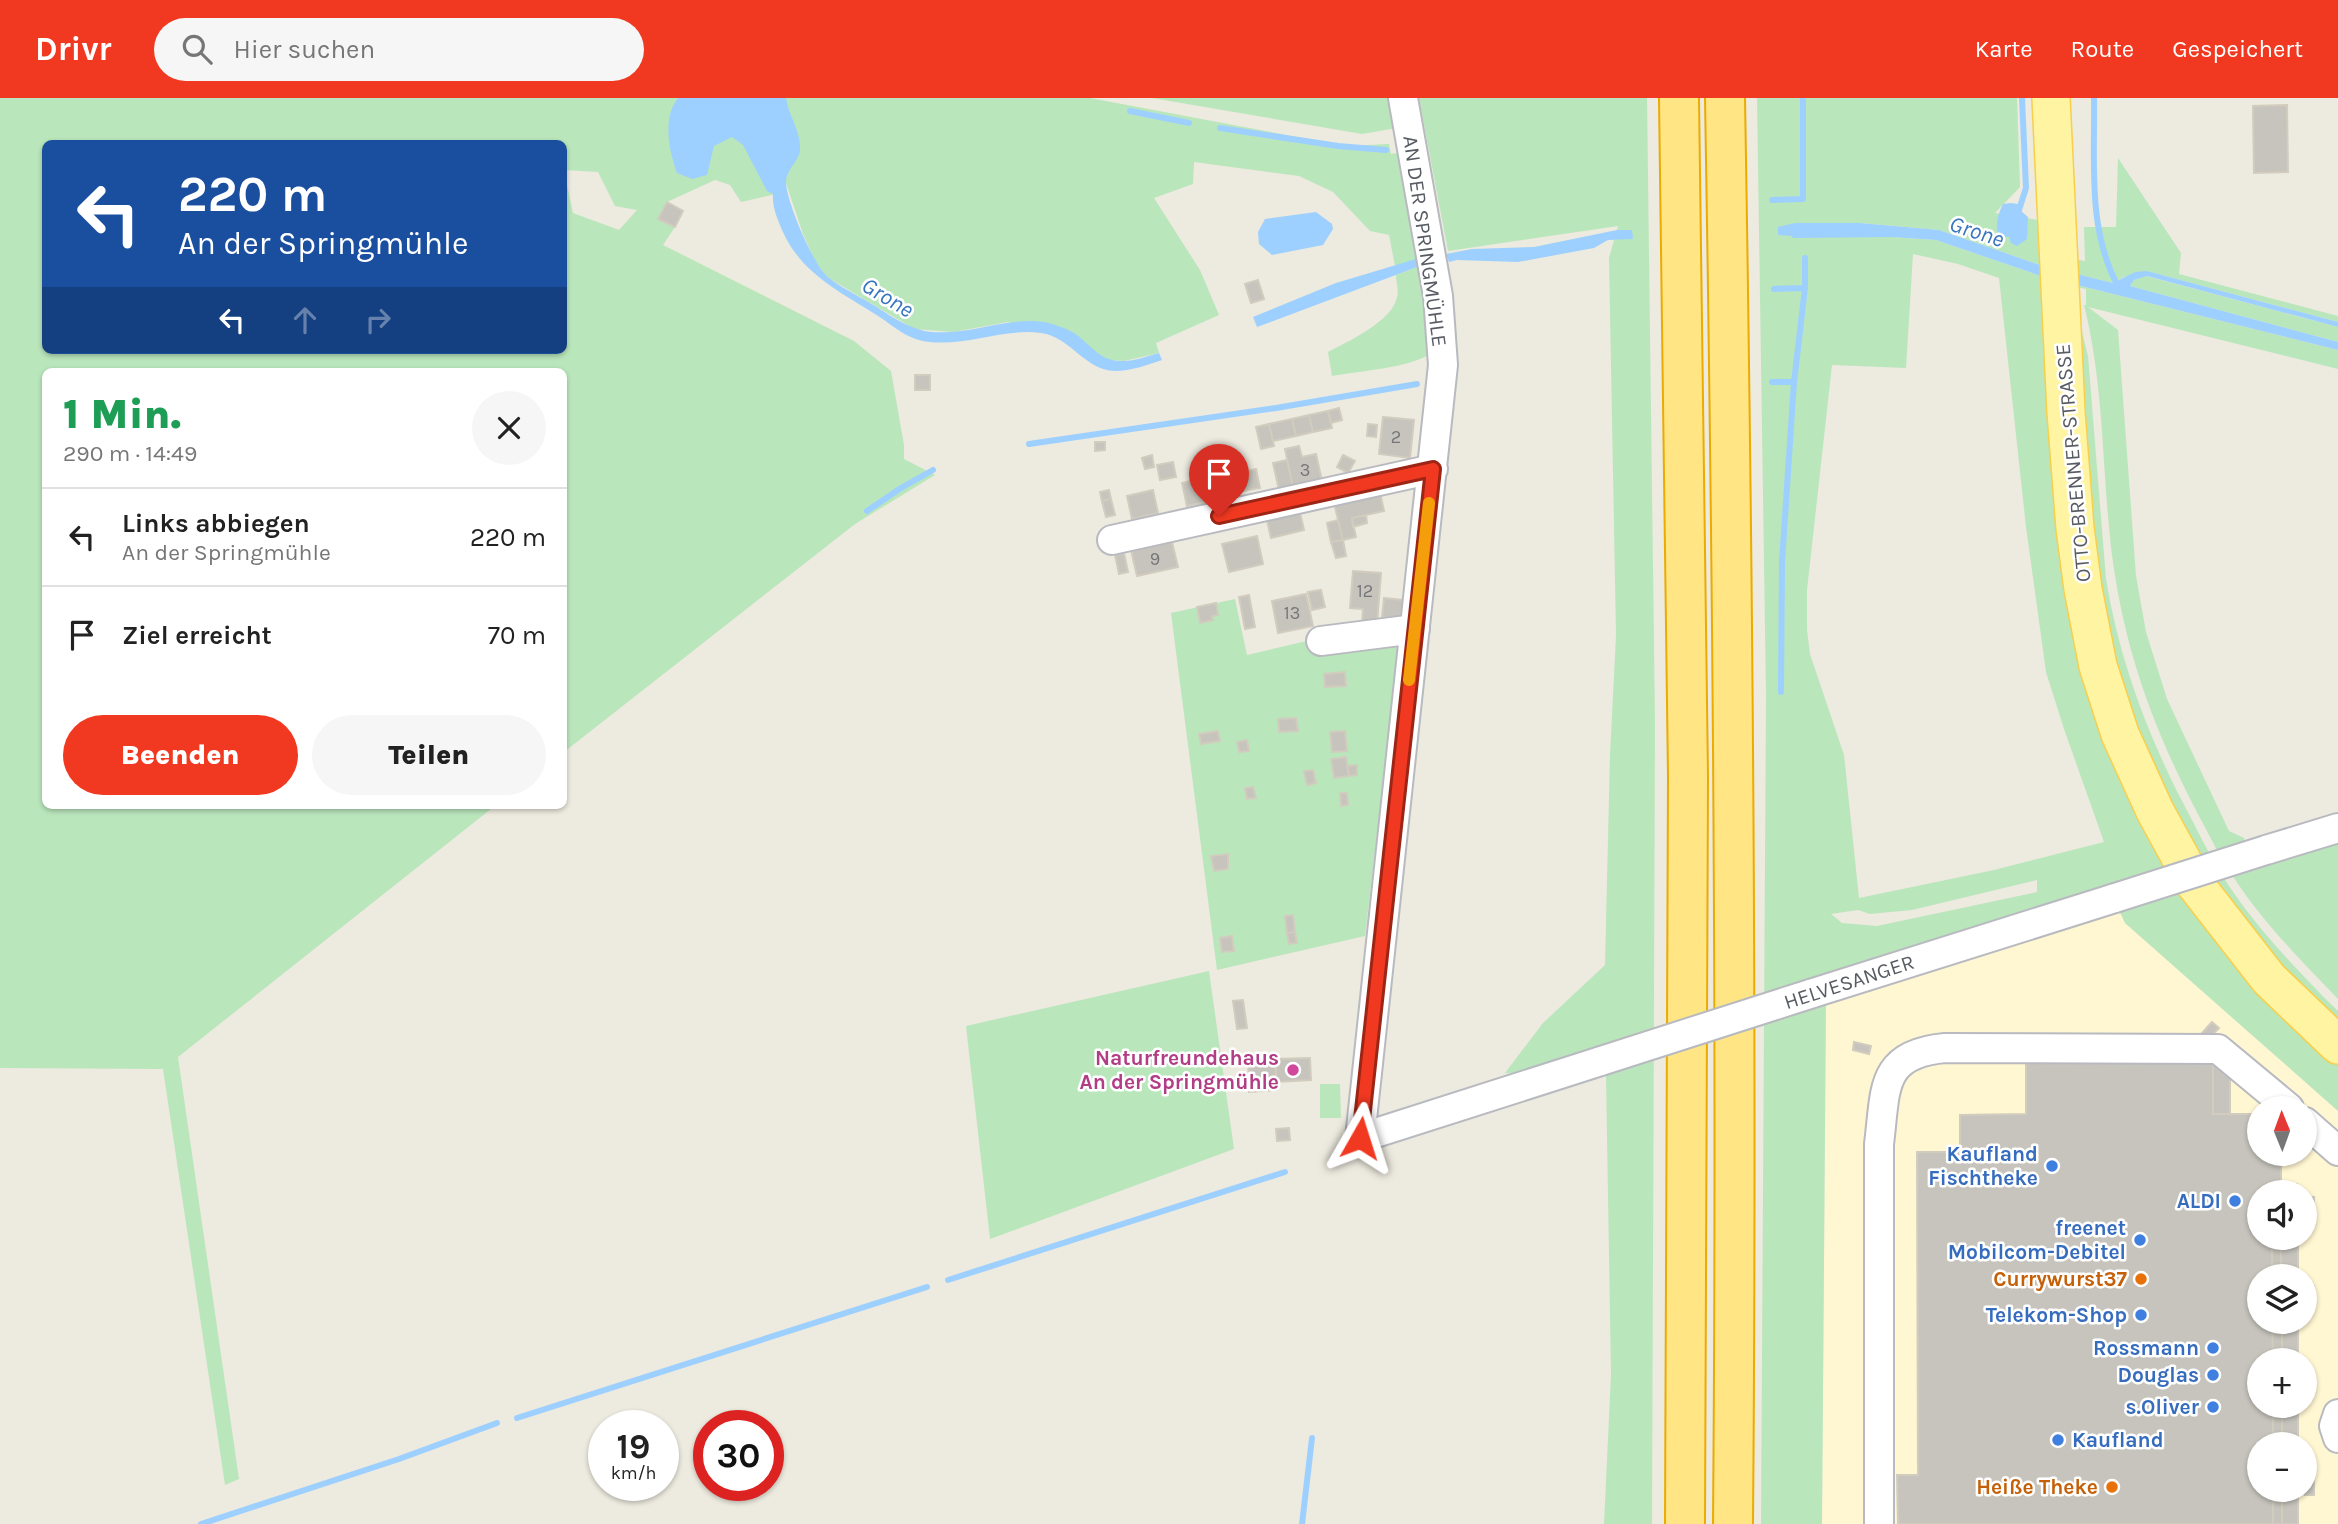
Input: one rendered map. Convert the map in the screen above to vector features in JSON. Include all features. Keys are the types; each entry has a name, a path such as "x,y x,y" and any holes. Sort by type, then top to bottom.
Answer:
{"highway":[{"path":"1679,98 1688,777 1685,1524"},
{"path":"1725,98 1733,734 1733,1524"}],"main road":[{"name":"OTTO-BRENNER-STRASSE","path":"2051,98 2068,438 2081,577 2098,666 2120,734 2155,811 2194,884 2269,979 2338,1045"}],"street":[{"name":"AN DER SPRINGMÜHLE","path":"1360,1138 1443,365 1438,296 1403,98"},
{"path":"1112,540 1433,469"},
{"path":"1321,640 1415,629"},
{"name":"HELVESANGER","path":"1360,1138 2338,828"},
{"path":"1879,1524 1879,1144 1886,1086 1904,1058 1918,1052 1945,1048 2218,1049 2275,1096"},
{"path":"2317,1133 2338,1151"},
{"path":"2338,1415 2334,1426 2338,1438"}],"shaded area":[{"path":"2118,908 2125,923 2338,1111 2338,1524 1822,1524 1826,999"}],"green space":[{"path":"0,98 1090,98 1345,146 1389,144 1391,154 1402,152 1433,353 1397,366 1332,376 1328,352 1368,330 1387,314 1397,297 1396,275 1417,267 1416,260 1395,266 1389,235 1370,231 1333,192 1299,176 1194,162 1193,184 1154,198 1200,270 1219,315 1156,343 1159,353 1124,361 1102,358 1088,346 1008,322 953,332 914,329 827,277 815,261 803,234 786,183 780,193 741,202 730,185 715,180 667,202 658,219 675,227 663,245 854,341 891,371 904,459 935,475 855,524 567,750 567,368 42,368 42,809 491,809 178,1057 239,1479 225,1485 163,1069 0,1068"},
{"path":"1152,98 1391,98 1397,128 1362,134"},
{"path":"1419,98 1647,98 1655,724 1652,1524 1604,1524 1611,1375 1606,1075 1505,1073 1543,1023 1605,965 1616,635 1609,258 1618,226 1448,251"},
{"path":"1757,98 2017,98 2020,187 1995,213 2038,220 2039,253 2085,261 2084,227 2116,227 2118,158 2181,253 2179,274 2338,316 2338,322 2147,271 2113,283 2040,265 1939,230 1860,223 1818,223 1818,237 1936,240 2041,276 2338,350 2338,369 2088,307 2118,330 2136,576 2146,632 2167,699 2229,831 2244,838 2253,871 2273,864 2278,858 2338,839 2338,999 2270,925 2229,871 2183,785 2154,720 2132,653 2116,584 2099,395 2084,305 2086,289 2041,280 2042,295 2049,297 2076,615 2250,975 2338,1063 2338,1111 2125,923 2118,908 1826,999 1822,1524 1761,1524 1766,695","holes":["1913,254 1958,264 1999,278 2026,527 2046,672 2104,842 1994,870 1859,898 1844,755 1810,654 1807,590 1832,365 1906,368","2037,880 2037,892 1877,926 1842,923 1831,914 1858,910 1870,914 1912,910"]},
{"path":"2146,276 2338,327 2338,342 2130,286 2134,280"},
{"path":"2076,309 2088,356 2106,579 2120,642 2139,703 2163,762 2219,870 2266,934 2338,1011 2338,1031 2280,972 2184,840 2114,673 2091,561"},
{"path":"1235,599 1247,655 1311,640 1400,637 1365,936 1217,970 1171,613"},
{"path":"1209,971 1234,1149 990,1239 966,1026"},
{"path":"1320,1084 1340,1084 1341,1118 1320,1118"}],"water":[{"path":"678,98 786,98 799,136 800,149 787,177 787,191 809,248 829,278 900,321 932,332 960,331 1016,322 1044,322 1074,333 1108,359 1128,361 1159,353 1162,360 1133,369 1115,371 1095,365 1061,340 1041,333 1013,333 944,343 922,341 908,335 821,279 799,258 780,226 773,194 767,191 743,145 732,137 714,146 707,175 692,179 677,173 668,135 670,115"},
{"path":"2003,204 2018,204 2028,217 2027,239 2017,246 2011,243 2009,237 1998,236 1997,232"},
{"path":"1316,212 1332,224 1333,229 1323,245 1272,255 1259,244 1258,232 1265,219"},
{"path":"1795,223 1860,223 1939,230 2040,265 2113,283 2135,272 2147,271 2338,322 2338,327 2147,276 2134,280 2130,286 2338,342 2338,350 2041,276 1936,240 1891,237 1793,238 1778,235 1778,227"},
{"path":"1617,230 1632,230 1633,239 1608,240 1594,248 1518,262 1449,262 1446,254 1472,249 1534,247"},
{"path":"1416,259 1417,267 1257,327 1253,317 1336,283"}],"building":[{"path":"2287,105 2288,172 2254,173 2253,106"},
{"path":"667,202 683,211 675,227 658,219"},
{"path":"1258,280 1264,299 1251,303 1245,284"},
{"path":"915,375 930,375 930,390 915,390"},
{"path":"1339,408 1342,420 1331,423 1328,411"},
{"path":"1328,411 1332,428 1313,432 1309,415"},
{"path":"1309,415 1313,432 1296,436 1292,419"},
{"path":"1383,417 1414,420 1410,458 1379,454"},
{"path":"1292,419 1296,436 1273,441 1269,424"},
{"path":"1269,424 1274,446 1261,449 1256,427"},
{"path":"1368,424 1377,425 1376,437 1367,436"},
{"path":"1095,442 1105,442 1105,450 1095,451"},
{"path":"1299,446 1302,457 1316,454 1322,481 1293,487 1285,449"},
{"path":"1152,455 1154,467 1145,469 1142,458"},
{"path":"1343,455 1355,461 1348,473 1337,467"},
{"path":"1287,460 1293,487 1279,490 1273,463"},
{"path":"1173,462 1176,477 1160,480 1157,465"},
{"path":"1256,469 1260,488 1242,491 1238,473"},
{"path":"1221,474 1226,498 1187,506 1182,483"},
{"path":"1379,488 1384,511 1352,518 1356,537 1343,540 1334,503"},
{"path":"1109,490 1111,499 1102,501 1100,492"},
{"path":"1153,490 1158,513 1132,519 1127,496"},
{"path":"1111,499 1115,515 1106,517 1102,501"},
{"path":"1299,508 1304,530 1271,538 1266,516"},
{"path":"1366,515 1367,523 1353,527 1352,518"},
{"path":"1338,520 1343,540 1331,542 1327,523"},
{"path":"1257,536 1263,564 1229,572 1222,544"},
{"path":"1343,540 1346,556 1336,558 1331,542"},
{"path":"1172,542 1178,567 1137,576 1131,550"},
{"path":"1124,553 1128,572 1119,574 1115,555"},
{"path":"1353,571 1381,573 1377,624 1362,623 1363,609 1350,608"},
{"path":"1321,590 1325,607 1312,610 1308,592"},
{"path":"1306,594 1313,626 1278,633 1272,601"},
{"path":"1249,595 1255,627 1245,629 1239,597"},
{"path":"1384,598 1403,600 1400,619 1382,617"},
{"path":"1216,603 1218,615 1212,616 1213,620 1200,623 1197,607"},
{"path":"1345,672 1346,686 1325,687 1324,674"},
{"path":"1296,718 1298,731 1279,732 1278,719"},
{"path":"1218,731 1220,741 1201,744 1199,734"},
{"path":"1345,731 1347,751 1332,752 1330,732"},
{"path":"1247,740 1249,751 1239,752 1237,742"},
{"path":"1346,757 1349,776 1334,778 1331,759"},
{"path":"1357,765 1357,775 1349,776 1347,766"},
{"path":"1313,770 1316,783 1307,785 1304,771"},
{"path":"1253,787 1256,798 1247,799 1245,788"},
{"path":"1340,793 1347,793 1348,805 1341,806"},
{"path":"1228,854 1228,869 1214,871 1211,856"},
{"path":"1293,915 1295,932 1287,933 1285,916"},
{"path":"1295,932 1297,943 1289,944 1287,933"},
{"path":"1232,936 1234,951 1222,952 1220,938"},
{"path":"1243,1000 1247,1028 1237,1029 1233,1001"},
{"path":"2212,1022 2219,1028 2209,1038 2202,1033"},
{"path":"1854,1042 1871,1046 1869,1054 1853,1050"},
{"path":"1275,1054 1277,1090 1249,1092 1248,1055"},
{"name":"Naturfreundehaus An der Springmühle","path":"1310,1058 1311,1080 1276,1082 1275,1059"},
{"path":"2213,1060 2213,1114 2247,1114 2247,1166 2281,1166 2281,1180 2247,1180 2247,1250 2281,1250 2281,1264 2247,1264 2247,1334 2282,1334 2282,1348 2247,1348 2247,1418 2282,1418 2282,1432 2247,1432 2247,1502 2282,1502 2282,1524 1898,1524 1897,1475 1918,1475 1917,1152 1960,1152 1960,1115 2026,1114 2026,1061"},
{"path":"2213,1060 2230,1060 2230,1114 2213,1114"},
{"path":"1289,1128 1290,1140 1277,1141 1276,1129"},
{"path":"2272,1250 2298,1250 2298,1264 2272,1264"},
{"path":"2272,1334 2298,1334 2298,1348 2273,1348"},
{"path":"2273,1418 2298,1418 2298,1432 2273,1432"},
{"path":"2273,1502 2298,1502 2298,1524 2273,1524"}],"waterway":[{"path":"1772,200 1803,199 1803,98"},
{"path":"2018,213 2026,188 2022,98"},
{"path":"2094,98 2097,218 2101,242 2118,286"},
{"path":"1130,111 1189,123"},
{"path":"1220,128 1338,146 1386,150"},
{"path":"1774,289 1805,288 1805,258"},
{"path":"1781,692 1782,562 1794,382 1805,288"},
{"path":"1772,382 1794,382"},
{"path":"1029,444 1276,408 1417,384"},
{"path":"867,511 933,470"},
{"path":"948,1280 1285,1172"},
{"path":"517,1418 927,1287"},
{"path":"201,1524 399,1459 497,1423"},
{"path":"1302,1524 1312,1438"}],"slow traffic":[{"path":"1409,680 1429,503"}],"place":[{"name":"Naturfreundehaus An der Springmühle","path":"1293,1070"},
{"name":"Kaufland Fischtheke","path":"2052,1166"},
{"name":"ALDI","path":"2235,1201"},
{"name":"freenet Mobilcom-Debitel","path":"2140,1240"},
{"name":"Currywurst37","path":"2141,1279"},
{"name":"Telekom-Shop","path":"2141,1315"},
{"name":"Rossmann","path":"2213,1348"},
{"name":"Douglas","path":"2213,1375"},
{"name":"s.Oliver","path":"2213,1407"},
{"name":"Kaufland","path":"2058,1440"},
{"name":"Heiße Theke","path":"2112,1487"}],"route":[{"path":"1219,516 1433,469 1360,1138"}],"water label":[{"name":"Grone","path":"1977,231"},
{"name":"Grone","path":"888,297"}]}
